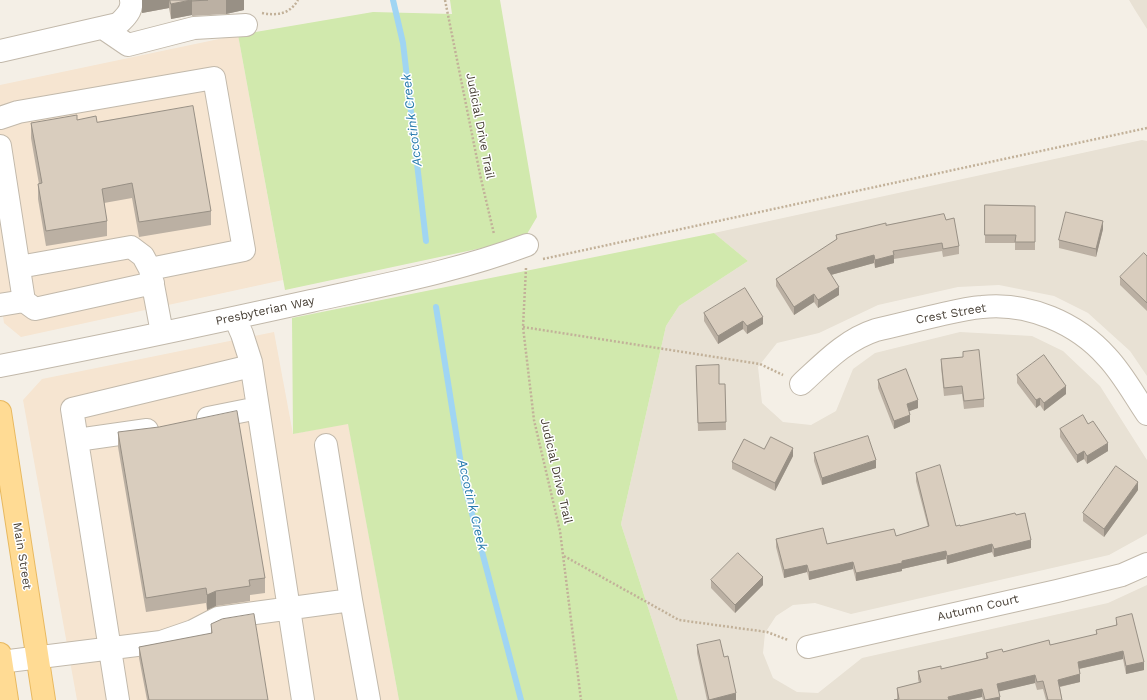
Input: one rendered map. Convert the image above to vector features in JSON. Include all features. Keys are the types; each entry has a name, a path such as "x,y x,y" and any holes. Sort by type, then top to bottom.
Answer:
{"main road":[{"name":"Main Street","path":"0,412 44,700"},
{"path":"0,659 7,700"}],"street":[{"path":"0,51 118,24 127,16 132,4 131,0"},
{"path":"103,28 128,45 194,28 251,18"},
{"path":"0,118 18,112 214,78 244,250 35,309 24,301 0,305"},
{"path":"0,146 24,301"},
{"name":"Presbyterian Way","path":"0,366 235,318 432,274 499,256 527,245"},
{"path":"19,267 131,247 143,256 152,276 162,333"},
{"name":"Crest Street","path":"801,384 843,346 862,334 983,306 1014,308 1038,313 1058,320 1076,330 1092,342 1119,371 1147,414"},
{"path":"235,318 242,334 252,366 304,700"},
{"path":"118,700 72,409 252,366"},
{"path":"188,422 258,408"},
{"path":"77,440 165,427"},
{"path":"326,445 369,700"},
{"name":"Autumn Court","path":"808,647 1057,591 1122,574 1147,564"},
{"path":"0,659 161,642 193,631 218,618 351,600"}],"path":[{"path":"251,18 270,14 280,14 288,11 298,0"},
{"name":"Judicial Drive Trail","path":"445,0 481,179 499,256"},
{"path":"527,245 543,258 1147,128"},
{"name":"Judicial Drive Trail","path":"527,245 523,327 534,420 560,531 581,700"},
{"path":"523,327 760,364 801,384"},
{"path":"564,556 679,620 767,632 808,647"}],"shaded area":[{"path":"1129,0 1147,0 1147,29 1135,10"},
{"path":"238,35 283,280 21,337 4,323 0,297 0,85"},
{"path":"1142,140 1147,141 1147,376 1130,351 1088,313 1054,296 999,285 958,287 878,305 819,333 777,343 758,367 762,403 783,422 811,425 836,411 853,369 875,353 960,332 1032,336 1063,351 1100,386 1147,460 1147,534 1109,555 851,614 815,603 793,605 776,616 765,633 763,653 773,678 797,692 818,693 862,658 1108,603 1147,585 1147,700 678,700 621,524 666,326 679,306 748,261 714,233"},
{"path":"274,332 293,434 348,423 399,700 77,700 23,400 42,379"}],"green space":[{"path":"450,0 500,0 537,217 524,239 285,290 238,35 373,12 452,14"},
{"path":"714,233 748,261 679,306 666,326 621,524 678,700 399,700 348,424 293,434 292,318"}],"building":[{"path":"170,0 191,0 171,4"},
{"path":"193,106 211,211 139,222 132,183 102,189 107,221 46,231 38,184 42,183 31,123 77,115 77,120 96,116 97,122"},
{"path":"985,205 1035,206 1035,242 1015,242 1016,235 985,235"},
{"path":"1066,212 1103,221 1096,249 1059,240"},
{"path":"944,214 946,220 954,218 959,246 943,249 942,243 893,251 894,255 875,260 874,255 827,268 839,287 818,300 814,294 794,307 776,279 837,239 836,235 886,223 886,225"},
{"path":"1144,253 1147,256 1147,303 1120,277"},
{"path":"745,288 763,317 747,326 743,321 718,336 704,313"},
{"path":"979,350 984,399 964,401 962,386 944,388 941,359 963,357 963,352"},
{"path":"1044,355 1066,386 1044,403 1040,398 1036,400 1017,375"},
{"path":"719,365 719,384 725,384 726,422 698,423 696,366"},
{"path":"906,369 918,400 907,404 910,415 894,421 878,380"},
{"path":"237,411 265,578 249,580 250,586 216,591 207,595 206,588 146,598 118,432 159,427"},
{"path":"1083,415 1088,424 1093,421 1108,443 1087,456 1084,451 1077,455 1060,429"},
{"path":"868,436 876,460 822,478 814,453"},
{"path":"771,437 793,448 775,483 732,462 744,439 764,449"},
{"path":"940,465 956,526 1015,513 1016,515 1025,513 1031,540 994,549 992,544 947,556 946,551 902,561 902,563 856,573 853,562 809,572 807,565 784,570 776,539 823,528 827,544 894,529 896,536 929,526 916,473"},
{"path":"1116,466 1138,482 1104,529 1083,513"},
{"path":"738,553 763,577 735,605 711,580"},
{"path":"254,614 268,700 149,700 139,647 212,633 211,624 222,619"},
{"path":"1132,614 1144,662 1126,666 1123,651 1078,662 1080,674 1058,680 1062,700 1048,700 1043,681 1037,682 1035,675 997,684 1000,697 985,700 982,689 948,697 949,700 894,700 899,699 897,688 921,682 918,671 941,666 941,669 988,658 986,653 1002,649 1003,652 1049,640 1050,645 1097,634 1096,630 1117,625 1116,618"},
{"path":"720,640 724,657 728,656 736,693 709,700 697,645"}],"waterway":[{"name":"Accotink Creek","path":"393,0 403,43 426,241"},
{"name":"Accotink Creek","path":"436,307 464,483 521,700"}]}
